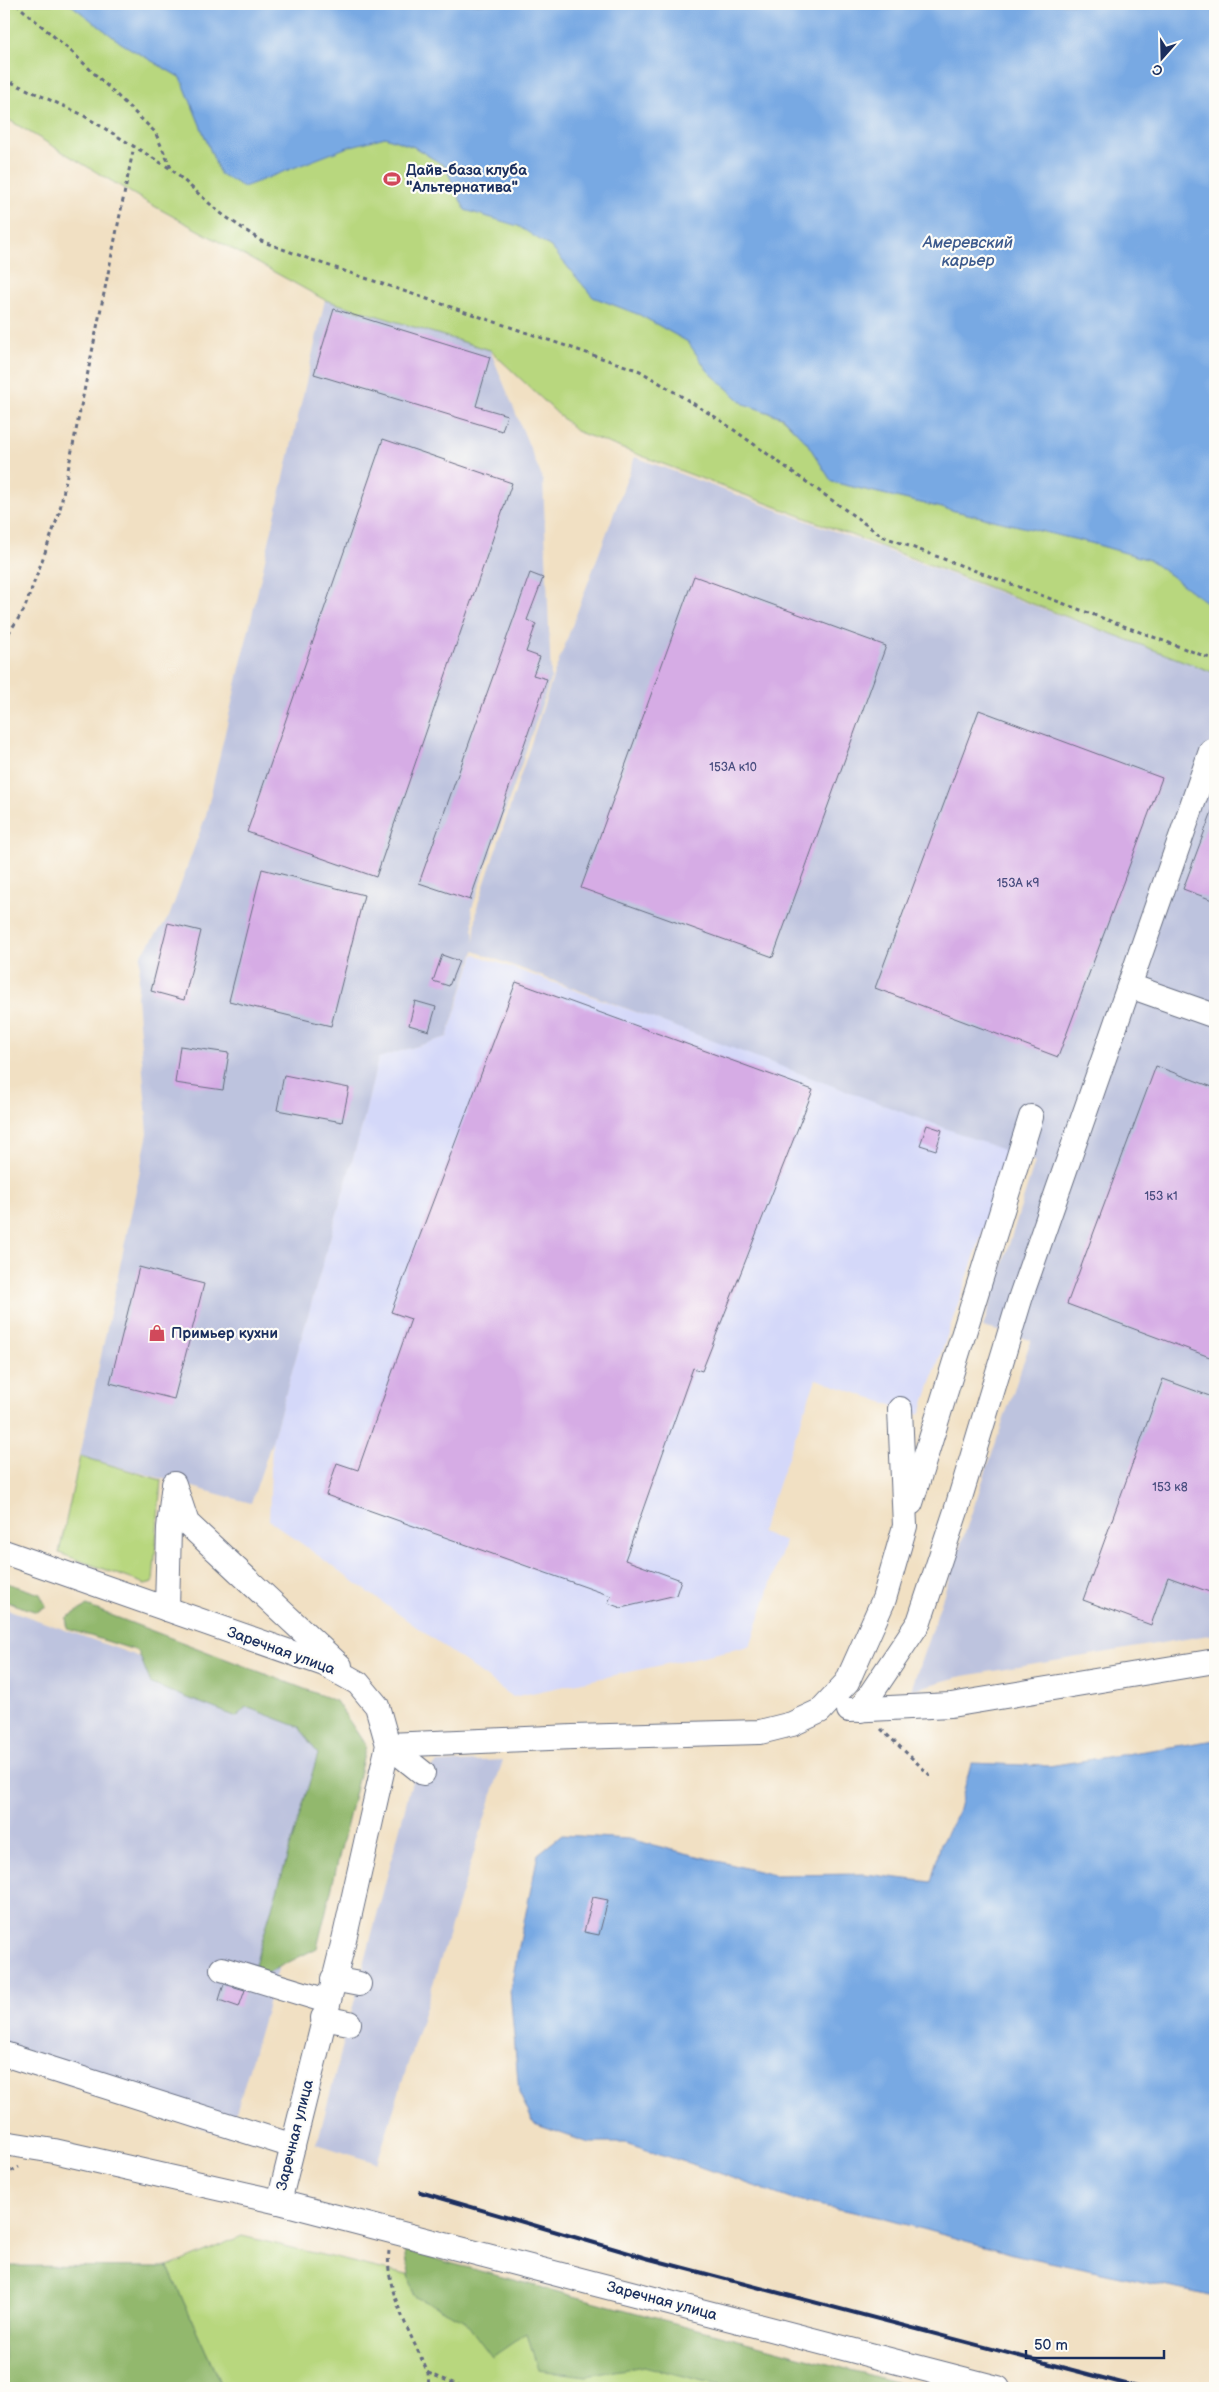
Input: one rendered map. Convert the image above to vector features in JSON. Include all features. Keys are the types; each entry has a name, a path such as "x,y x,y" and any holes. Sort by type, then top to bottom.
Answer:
{"street":[{"path":"860,1710 919,1622 956,1511 1021,1296 1211,751"},
{"path":"1130,986 1215,1016"},
{"path":"388,1745 573,1737 760,1732 792,1724 820,1711 847,1682 884,1599 904,1526 1031,1117"},
{"path":"900,1409 904,1526"},
{"path":"167,1609 169,1528 174,1484 187,1523 358,1683"},
{"name":"Заречная улица","path":"4,1552 324,1664 358,1683 377,1706 388,1745 279,2202 998,2388"},
{"path":"820,1711 951,1705 1215,1661"},
{"path":"388,1745 423,1773"},
{"path":"222,1969 328,1999 348,2024"},
{"path":"328,1999 359,1984"},
{"path":"4,2054 293,2146"},
{"path":"4,2143 54,2150 279,2202"}],"path":[{"path":"16,4 72,52 155,132 172,168"},
{"path":"4,79 81,114 172,168 219,212 261,241 640,371 720,420 882,536 1215,660"},
{"path":"4,640 24,610 59,514 134,146"},
{"path":"860,1710 932,1777"},
{"path":"392,2231 388,2260 393,2290 428,2373 429,2388"},
{"path":"428,2373 466,2388"}],"shaded area":[{"path":"325,300 490,350 543,480 551,678 472,908 474,943 477,907 554,674 635,457 1215,673 1215,1634 958,1677 911,1690 1031,1340 983,1327 1035,1162 474,951 447,1037 378,1058 362,1126 272,1441 251,1503 80,1456 148,1133 137,998 141,955 169,917 206,815"},
{"path":"474,954 1012,1147 920,1415 816,1379 761,1532 785,1542 750,1646 513,1697 269,1520 272,1441 362,1126 378,1058 447,1037"},
{"path":"4,1608 312,1719 340,1757 229,2137 4,2064"},
{"path":"503,1760 377,2163 317,2144 412,1781 437,1763"}],"green space":[{"path":"4,4 70,4 121,43 181,78 220,174 385,137 414,147 445,166 465,210 518,225 551,247 593,297 640,315 688,342 708,371 744,404 781,417 807,443 832,482 1091,543 1150,560 1215,609 1215,673 576,431 490,350 325,300 145,201 4,117"},
{"path":"80,1456 161,1480 153,1582 145,1584 59,1553"},
{"path":"4,1582 40,1594 46,1606 37,1612 4,1601"},
{"path":"87,1606 336,1701 366,1746 317,1948 263,1975 253,1971 318,1754 299,1727 246,1707 237,1717 151,1684 138,1651 68,1629 66,1618"},
{"path":"242,2236 884,2388 230,2388 221,2385 168,2267"},
{"path":"405,2251 918,2388 730,2388 644,2366 586,2376 538,2370 527,2333 492,2357 464,2320 413,2296"},
{"path":"4,2266 168,2267 221,2385 230,2388 4,2388"}],"water":[{"name":"Амеревский карьер","path":"70,4 1215,4 1215,609 1150,560 1091,543 832,482 807,443 782,417 744,404 708,371 688,342 640,315 593,297 551,247 518,226 465,210 445,166 414,147 385,137 348,147 244,187 220,174 181,78 121,43"},
{"path":"1215,1740 1215,2297 1017,2255 878,2217 793,2200 704,2168 625,2143 589,2143 534,2124 519,2093 510,1990 538,1854 562,1835 629,1839 774,1875 865,1874 931,1882 941,1843 958,1813 971,1763 1049,1766"}],"building":[{"path":"334,309 490,357 476,406 507,415 502,431 314,374"},
{"path":"383,439 512,483 376,877 247,832"},
{"path":"530,573 543,578 527,620 536,624 526,652 540,657 533,675 547,679 470,900 419,883"},
{"path":"694,576 886,646 773,957 581,888"},
{"path":"979,710 1162,778 1058,1057 875,988"},
{"path":"1215,807 1215,901 1183,889"},
{"path":"262,869 364,895 331,1026 229,1001"},
{"path":"168,923 201,931 184,1000 151,991"},
{"path":"442,955 459,961 449,986 433,981"},
{"path":"516,982 813,1090 702,1371 693,1368 625,1560 681,1580 676,1595 621,1608 608,1603 611,1596 326,1495 337,1463 358,1470 411,1319 391,1312"},
{"path":"415,1001 436,1007 429,1031 409,1025"},
{"path":"180,1046 229,1053 223,1090 175,1083"},
{"path":"1156,1066 1215,1088 1215,1359 1067,1304"},
{"path":"284,1075 349,1088 342,1122 277,1110"},
{"path":"927,1125 942,1130 936,1150 920,1145"},
{"name":"Примьер кухни","path":"139,1267 204,1284 174,1399 110,1383"},
{"path":"1163,1379 1215,1398 1215,1594 1168,1577 1151,1625 1083,1600"},
{"path":"593,1897 608,1900 599,1935 584,1932"},
{"path":"224,1984 245,1990 239,2007 219,2000"}],"railway":[{"path":"420,2192 646,2258 1141,2388"}],"place":[{"name":"Дайв-база клуба \"Альтернатива\"","path":"392,179"},
{"name":"Примьер кухни","path":"157,1333"}]}
